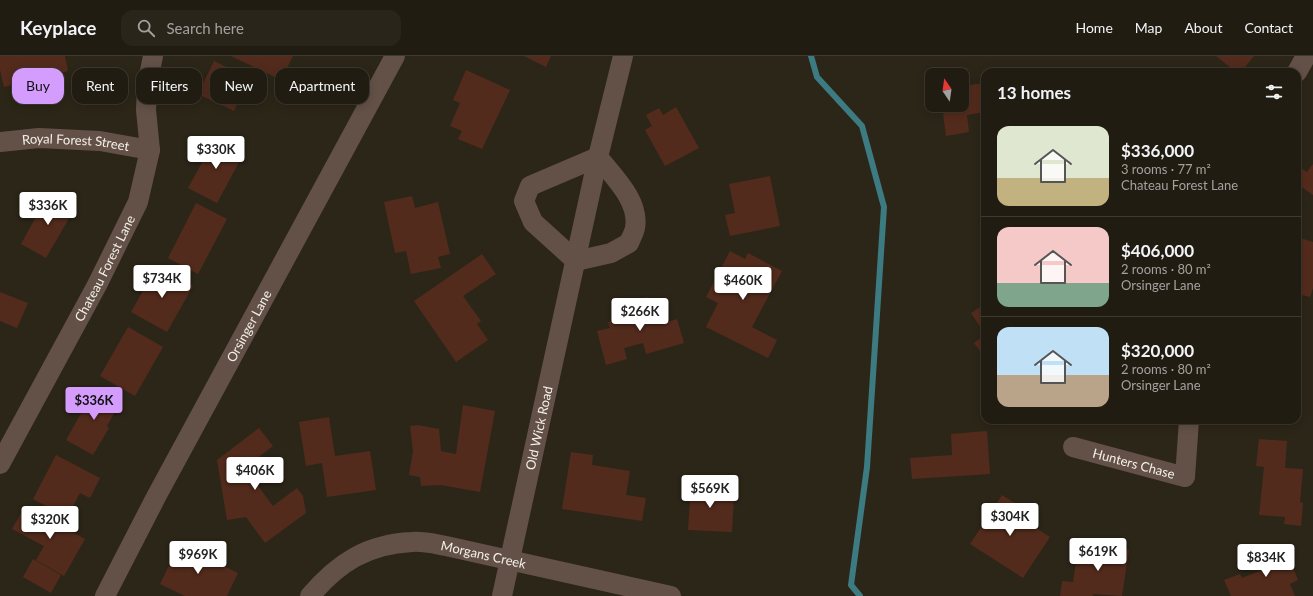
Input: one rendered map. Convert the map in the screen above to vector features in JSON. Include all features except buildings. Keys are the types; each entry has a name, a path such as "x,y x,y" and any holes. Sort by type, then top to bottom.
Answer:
{"street":[{"name":"Chateau Forest Lane","path":"0,464 97,285 138,202 150,150 146,102 147,86 153,56"},
{"name":"Orsinger Lane","path":"105,596 156,498 395,56"},
{"name":"Old Wick Road","path":"502,596 598,157 623,56"},
{"path":"1299,68 1306,56"},
{"name":"Royal Forest Street","path":"0,142 39,138 85,140 100,141 150,150"},
{"path":"598,157 627,194 633,208 635,227 629,243 611,253 576,261 532,222 524,202 530,186 598,157"},
{"name":"Hunters Chase","path":"1073,447 1186,477 1189,424"},
{"name":"Morgans Creek","path":"310,596 338,567 354,556 384,546 413,542 439,545 671,596"}],"waterway":[{"path":"811,56 817,77 862,126 884,207 867,467 851,585 860,596"}]}
